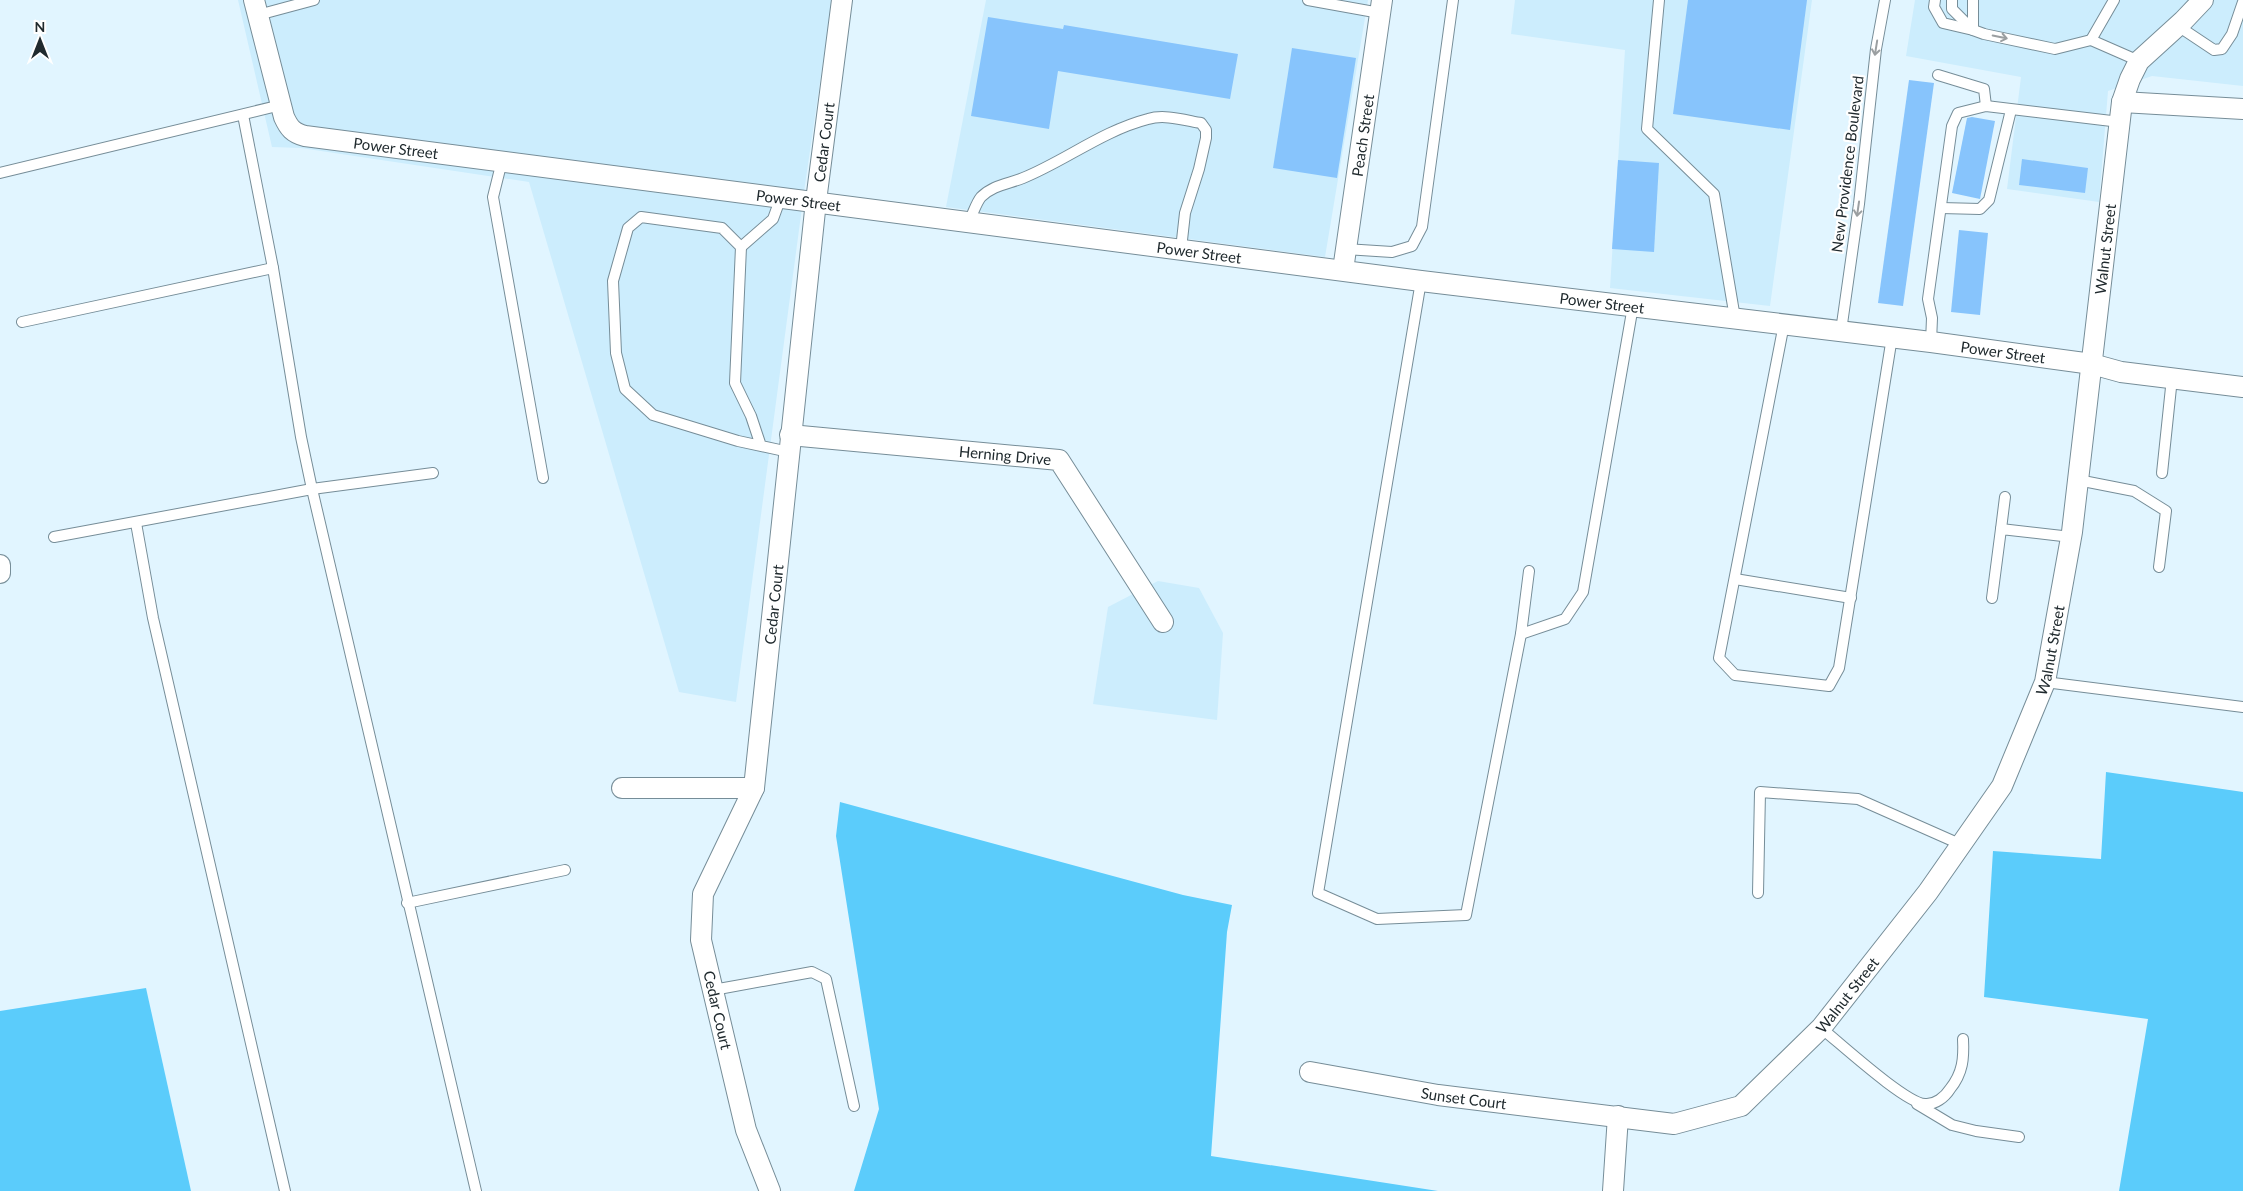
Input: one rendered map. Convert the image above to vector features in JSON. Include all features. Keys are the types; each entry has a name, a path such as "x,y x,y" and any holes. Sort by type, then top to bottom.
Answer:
{"street":[{"name":"Cedar Court","path":"770,1191 746,1130 701,940 703,894 754,788 816,201 842,0"},
{"name":"Walnut Street","path":"1618,1116 1674,1124 1741,1106 1821,1028 1928,892 2002,786 2045,682 2071,537 2122,102 2139,61 2178,26 2202,0"},
{"name":"Peach Street","path":"1343,270 1381,6"},
{"name":"Power Street","path":"256,8 281,105 289,128 295,133 305,136 1421,281 1931,342 2092,364 2121,372 2243,387"},
{"path":"2122,102 2243,109"},
{"name":"Herning Drive","path":"789,444 1059,460 1163,622"},
{"path":"0,565 0,573"},
{"path":"622,788 754,788"},
{"name":"Sunset Court","path":"1310,1072 1438,1095 1618,1116"},
{"path":"1613,1191 1618,1116"}],"lane":[{"path":"256,8 314,0"},
{"path":"1308,0 1381,6"},
{"path":"1345,249 1392,252 1412,246 1422,227 1453,0"},
{"path":"1659,0 1647,129 1714,194 1735,318"},
{"name":"New Providence Boulevard","path":"1841,331 1859,204 1876,49 1885,0"},
{"path":"1935,0 1934,7 1943,23 2055,49 2091,40 2139,61"},
{"path":"1952,0 1952,9 1973,30"},
{"path":"1973,0 1973,30"},
{"path":"2091,40 2114,0"},
{"path":"2178,26 2214,50 2222,49 2232,34 2243,2"},
{"path":"1938,75 1984,89 1986,106"},
{"path":"0,173 281,105"},
{"path":"1931,342 1932,318 1928,299 1952,126 1958,113 1986,106 2120,122"},
{"path":"1941,208 1980,209 1989,200 2011,110"},
{"path":"243,115 273,268 301,437 312,489 407,903 476,1191"},
{"path":"969,221 981,198 998,185 1022,178 1120,129 1149,118 1169,118 1201,123 1206,130 1199,169 1184,213 1181,249"},
{"path":"502,161 494,197 544,478"},
{"path":"761,446 751,416 735,383 741,247 773,219 781,197"},
{"path":"741,247 722,228 641,217 628,228 613,281 616,353 625,389 653,415 761,446 789,444"},
{"path":"22,322 273,268"},
{"path":"1421,281 1318,893 1376,919 1466,915 1521,634 1529,571"},
{"path":"1521,634 1565,619 1583,592 1633,306"},
{"path":"1784,324 1718,658 1735,674 1829,686 1839,668 1892,337"},
{"path":"2162,473 2172,378"},
{"path":"54,537 312,489 432,473"},
{"path":"2078,480 2134,491 2166,511 2159,567"},
{"path":"1992,598 2005,497"},
{"path":"136,523 153,618 285,1191"},
{"path":"2001,530 2071,537"},
{"path":"1735,579 1851,598"},
{"path":"2045,682 2243,707"},
{"path":"1758,893 1760,792 1858,799 1962,845"},
{"path":"407,903 565,870"},
{"path":"713,990 812,972 826,979 854,1106"},
{"path":"1821,1028 1908,1098 1952,1125 1976,1131 2019,1137"},
{"path":"1908,1098 1925,1104 1942,1099 1952,1088 1964,1061 1963,1039"}],"shaded area":[{"path":"238,0 832,0 805,185 736,702 679,692 529,182 301,148 272,147"},
{"path":"986,0 1368,0 1325,257 946,207"},
{"path":"1515,0 1812,0 1770,306 1610,288 1625,50 1511,34"},
{"path":"1915,0 2243,0 2243,86 2152,76 2108,91 2099,202 2007,189 2021,77 1906,56"},
{"path":"1158,581 1199,588 1223,633 1217,720 1093,704 1108,607"},
{"path":"2106,772 2243,792 2243,1191 2119,1191 2148,1019 1984,997 1993,851 2101,859"},
{"path":"840,802 1183,895 1232,905 1227,932 1211,1156 1438,1191 854,1191 879,1109 836,836"},
{"path":"146,988 191,1191 0,1191 0,1011"}],"building":[{"path":"1688,0 1807,0 1790,130 1673,114"},
{"path":"988,17 1063,29 1064,25 1238,54 1230,99 1058,71 1049,129 971,116"},
{"path":"1292,48 1356,58 1337,178 1273,168"},
{"path":"1909,80 1934,83 1903,306 1878,303"},
{"path":"1972,117 1995,121 1980,199 1952,193 1967,118"},
{"path":"2022,159 2088,168 2085,193 2019,185"},
{"path":"1618,160 1659,163 1654,252 1612,249"},
{"path":"1959,230 1988,233 1980,315 1951,312"}]}
